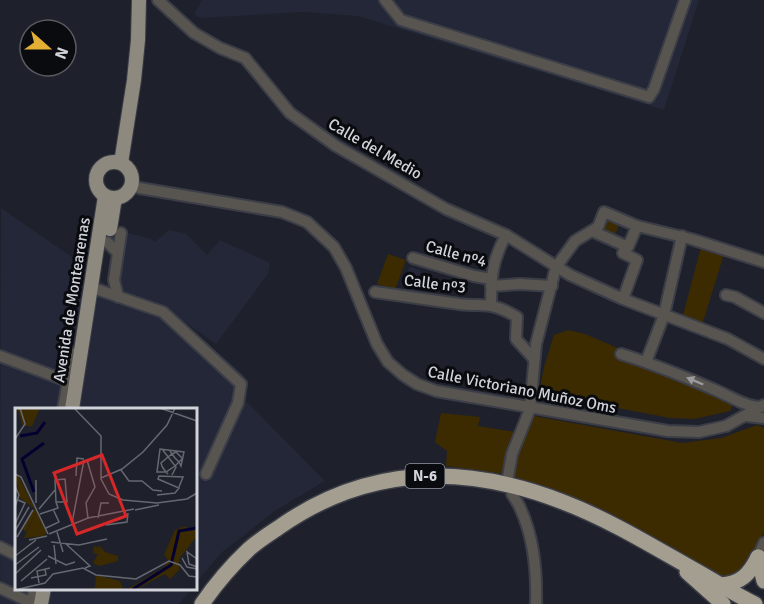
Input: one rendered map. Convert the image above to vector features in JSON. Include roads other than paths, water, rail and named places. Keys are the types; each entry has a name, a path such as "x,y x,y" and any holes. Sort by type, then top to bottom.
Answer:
{"highway":[{"name":"N-6","path":"202,604 249,548 302,511 353,488 392,478 434,475 503,483 562,502 620,528 752,602"},
{"path":"752,602 751,572 761,550"},
{"path":"752,602 764,583 761,550"},
{"path":"674,559 723,604"},
{"path":"721,585 738,580 751,572"}],"main road":[{"path":"116,162 129,39 130,0"},
{"path":"116,162 135,70 139,0"},
{"path":"116,162 130,172 131,185 124,196 110,197 98,189 96,178 99,169 116,162"},
{"name":"Avenida de Montearenas","path":"80,408 102,291 110,197"},
{"name":"Avenida de Montearenas","path":"72,408 110,197"},
{"path":"35,604 43,589"},
{"path":"49,604 52,589"}],"street":[{"name":"Calle del Medio","path":"158,0 194,33 220,48 245,58 290,113 336,146 446,209 506,235 570,275 728,339 764,359"},
{"path":"385,0 401,20 649,97 654,89 685,0"},
{"name":"Calle Victoriano Muñoz Oms","path":"131,185 282,212 307,222 334,247 346,268 377,344 388,362 417,384 436,392 668,431 699,432 726,426 755,413"},
{"path":"508,477 512,454 530,409 536,344 556,267 575,242 598,226 604,212 638,226 682,236 764,262"},
{"path":"623,298 638,260 623,253 638,226"},
{"path":"591,231 626,246"},
{"path":"102,291 109,290 114,280 121,233"},
{"path":"506,235 495,254 491,305 517,317 516,339 534,359"},
{"path":"646,362 664,315 682,236"},
{"path":"107,242 118,253"},
{"name":"Calle nº4","path":"413,258 491,282 552,285"},
{"path":"552,285 567,280 570,275"},
{"path":"114,280 118,297"},
{"path":"102,291 163,312 241,384 238,403 206,474"},
{"name":"Calle nº3","path":"375,292 462,304 491,305"},
{"path":"726,295 735,297 764,313"},
{"path":"63,408 73,353"},
{"path":"621,354 720,391 754,407 755,413 744,413 742,402"},
{"path":"0,356 67,381"},
{"path":"512,494 522,510 531,537 536,574 536,604"},
{"path":"0,547 15,554"},
{"path":"0,588 35,604 34,589"}]}
